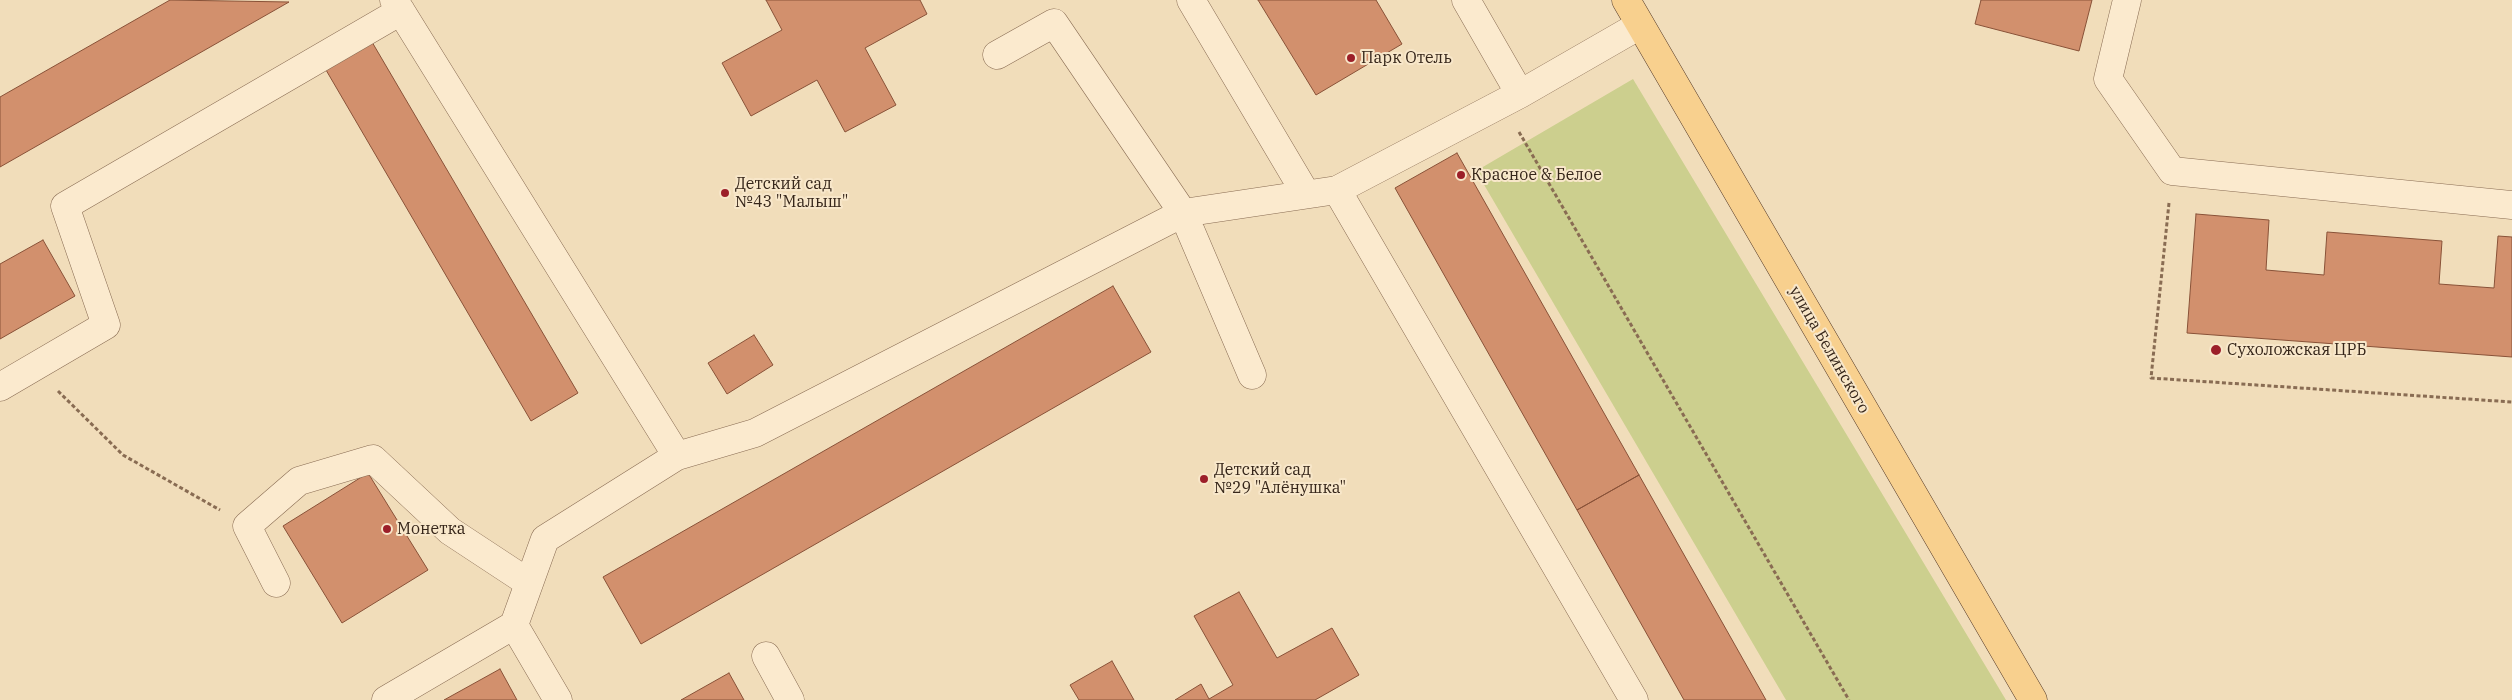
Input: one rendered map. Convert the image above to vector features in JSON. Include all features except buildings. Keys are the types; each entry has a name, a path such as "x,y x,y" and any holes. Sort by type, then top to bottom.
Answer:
{"main road":[{"name":"улица Белинского","path":"1626,0 2032,700"}],"lane":[{"path":"1192,0 1306,194"},
{"path":"1466,0 1520,94"},
{"path":"2127,0 2108,80 2172,171 2512,206"},
{"path":"0,387 106,325 65,206 398,6 677,456"},
{"path":"997,55 1054,23 1182,213 1252,375"},
{"path":"386,700 514,625 545,540 677,456 755,433 1182,213 1337,190 1520,94 1640,25"},
{"path":"1337,190 1634,700"},
{"path":"276,583 247,526 299,481 373,458 450,531 529,583"},
{"path":"514,625 558,700"},
{"path":"766,656 790,700"}],"path":[{"path":"1515,125 1849,700"},
{"path":"2172,171 2152,378 2512,402"},
{"path":"34,368 124,455 247,526"}],"green space":[{"path":"1633,79 2006,700 1786,700 1476,171"}],"place":[{"name":"Парк Отель","path":"1351,58"},
{"name":"Красное & Белое","path":"1461,175"},
{"name":"Детский сад №43 \"Малыш\"","path":"725,193"},
{"name":"Сухоложская ЦРБ","path":"2216,350"},
{"name":"Детский сад №29 \"Алёнушка\"","path":"1204,479"},
{"name":"Монетка","path":"387,529"}]}
